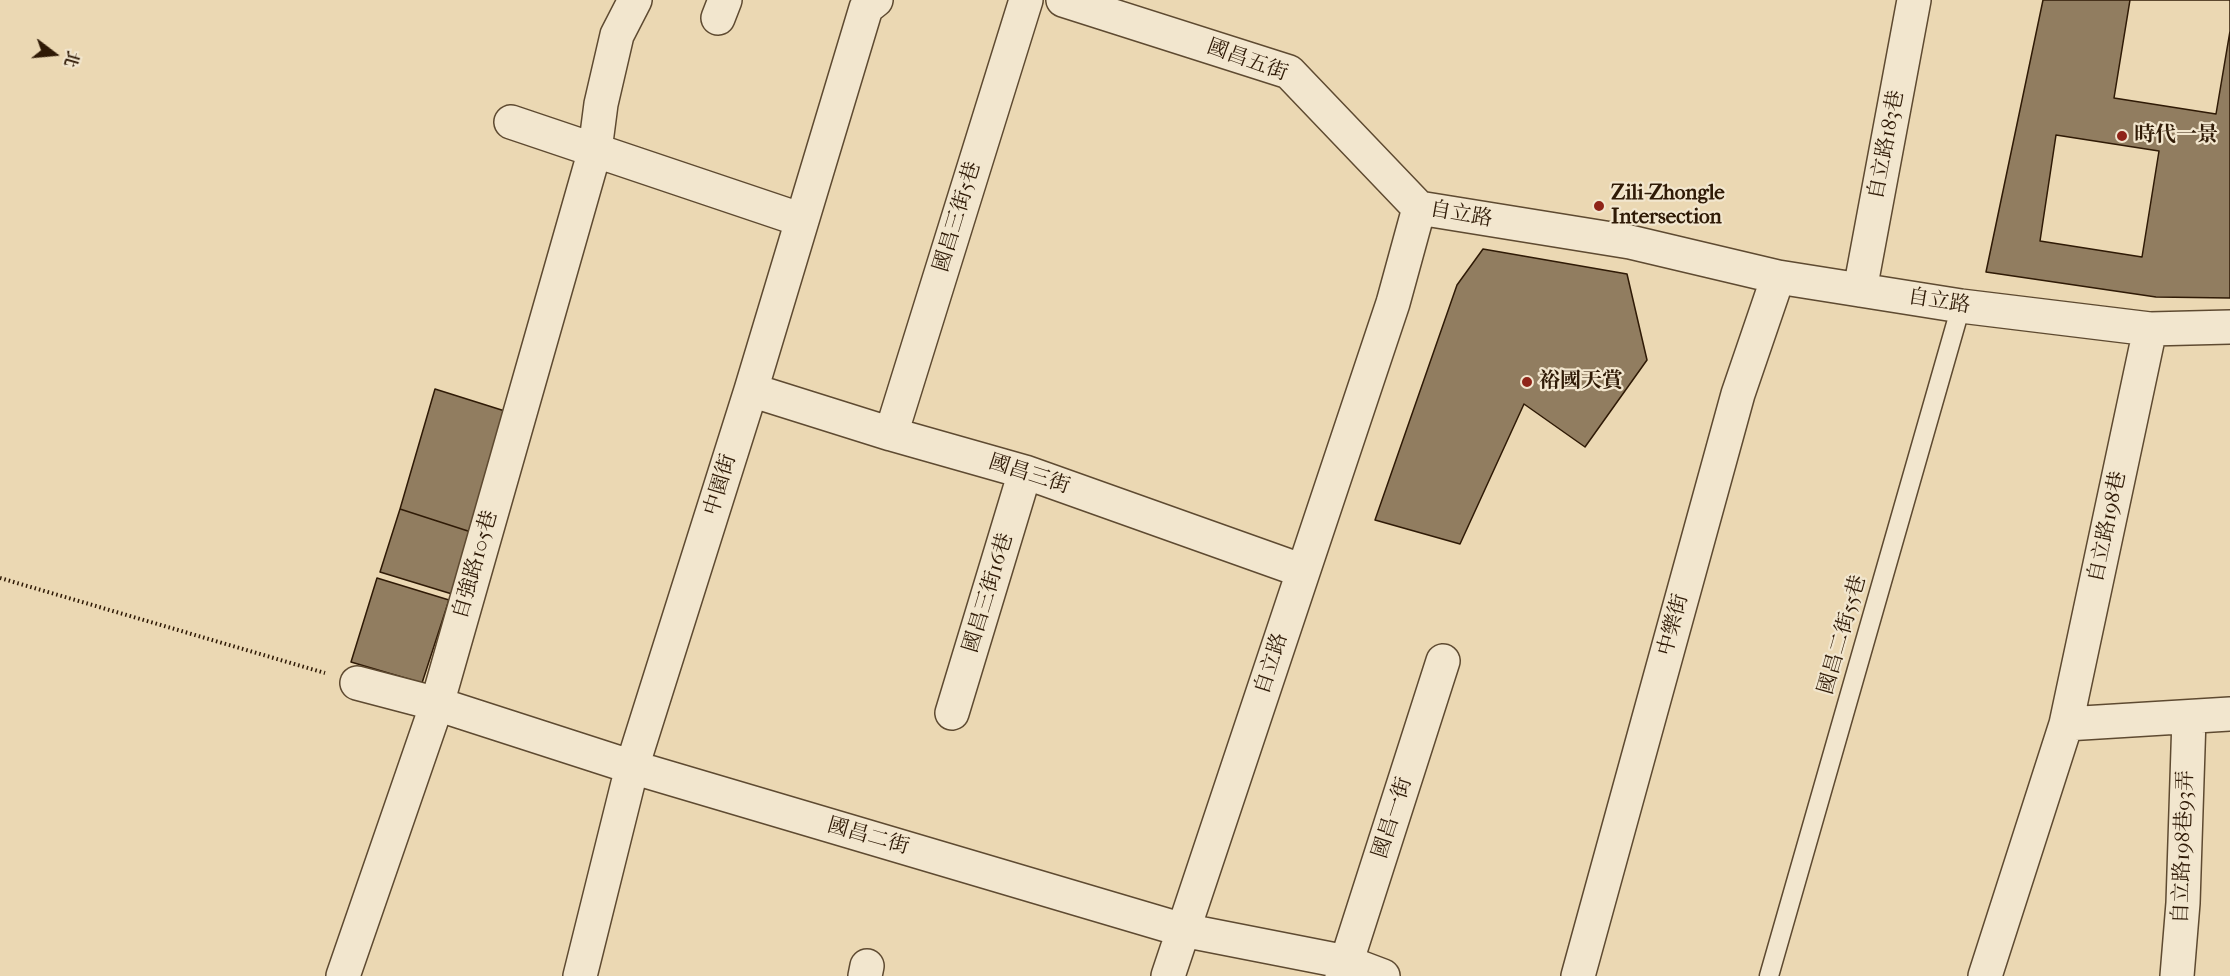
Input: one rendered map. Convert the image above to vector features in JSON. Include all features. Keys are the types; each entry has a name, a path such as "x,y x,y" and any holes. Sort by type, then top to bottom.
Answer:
{"street":[{"name":"自強路105巷","path":"343,976 437,704 595,150 609,67 617,35 634,0"},
{"name":"中園街","path":"580,976 632,767 751,390 866,8 876,0"},
{"name":"國昌三街5巷","path":"891,434 1026,0"},
{"name":"國昌五街","path":"1063,0 1289,72 1419,208"},
{"name":"自立路183巷","path":"1860,290 1914,0"},
{"path":"511,122 802,220"},
{"name":"自立路","path":"1168,976 1393,303 1419,208 1629,242 1778,277 1961,306 2150,329 2230,327"},
{"name":"中樂街","path":"1578,976 1738,394 1778,277"},
{"name":"自立路198巷","path":"1985,976 2066,724 2150,329"},
{"name":"國昌三街","path":"751,390 891,434 1025,472 1303,571"},
{"name":"國昌三街16巷","path":"952,713 1025,472"},
{"name":"國昌一街","path":"1344,969 1443,661"},
{"name":"國昌二街","path":"357,683 437,704 632,767 1183,930 1344,969 1383,976"},
{"path":"2066,724 2230,714"},
{"name":"自立路198巷93弄","path":"2177,976 2183,903 2189,718"}],"lane":[{"name":"國昌二街55巷","path":"1769,976 1961,306"}],"path":[{"path":"0,578 357,683"}],"building":[{"name":"時代一景","path":"2043,0 2230,0 2230,298 2156,297 1986,272"},
{"path":"2130,0 2230,0 2230,31 2216,114 2114,98"},
{"path":"2056,135 2159,151 2142,257 2040,241"},
{"name":"裕國天賞","path":"1483,249 1627,274 1647,360 1585,447 1524,404 1460,544 1375,520 1457,285"},
{"path":"435,389 508,412 471,532 400,509"},
{"path":"400,509 471,532 452,594 380,572"},
{"path":"377,578 449,600 422,683 351,662"}],"place":[{"name":"時代一景","path":"2122,136"},
{"name":"Zili-Zhongle Intersection","path":"1599,206"},
{"name":"裕國天賞","path":"1527,382"}]}
